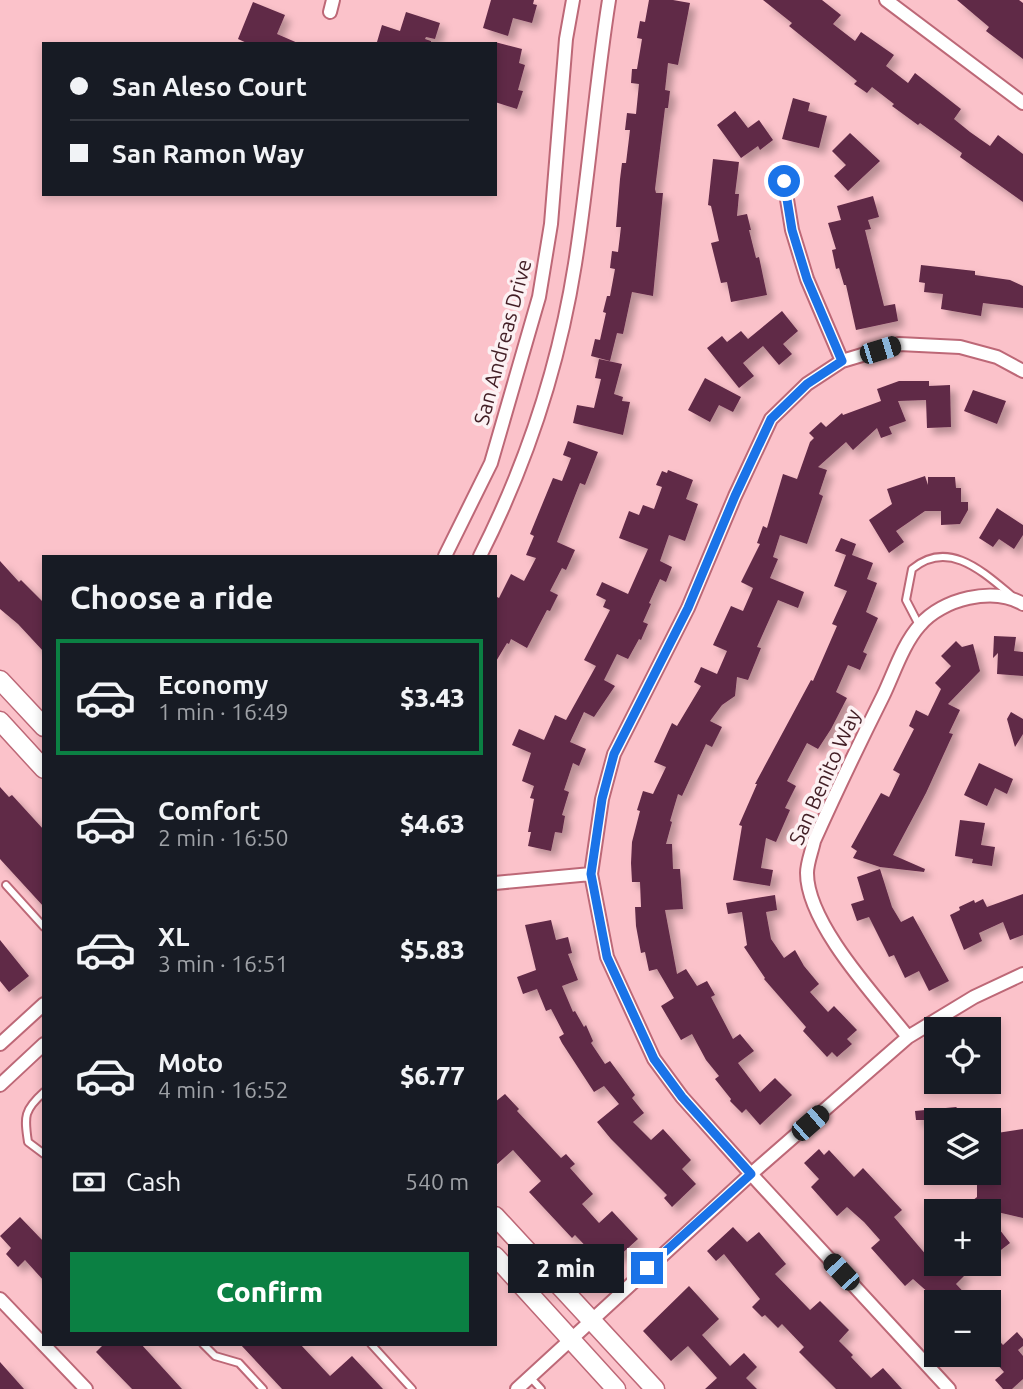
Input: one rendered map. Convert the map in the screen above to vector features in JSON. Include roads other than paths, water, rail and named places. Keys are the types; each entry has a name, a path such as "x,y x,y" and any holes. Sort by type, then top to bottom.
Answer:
{"main road":[{"path":"0,680 42,725"},
{"path":"0,721 42,767"},
{"path":"497,1218 655,1389"},
{"path":"497,1258 616,1389"}],"street":[{"name":"San Andreas Drive","path":"445,555 491,463 539,297 551,224 566,39 573,0"},
{"path":"480,555 517,476 563,327 575,265 597,76 609,0"},
{"path":"886,0 1023,103"},
{"path":"784,181 792,230 807,279 842,361"},
{"path":"949,1389 682,1097 654,1059 607,957 591,874 602,799 614,754 688,608 771,419 807,384 842,361 899,344 960,347 997,357 1023,371"},
{"name":"San Benito Way","path":"908,1037 829,934 811,893 807,872 814,841 901,657 919,625 937,610 960,600 988,596 1021,602"},
{"path":"497,883 591,874"},
{"path":"517,1389 751,1174 908,1037 974,997 1023,974"},
{"path":"0,1044 42,1006"},
{"path":"0,1085 42,1046"},
{"path":"0,1299 42,1343"},
{"path":"45,1346 86,1389"}],"lane":[{"path":"919,625 906,600 912,569 934,556 948,556 965,562 1021,602"},
{"path":"6,886 42,925"},
{"path":"42,1094 29,1106 25,1125 28,1142 42,1152"},
{"path":"205,1346 215,1356 239,1363 263,1389"},
{"path":"373,1346 412,1389"},
{"path":"530,1377 541,1389"}]}
